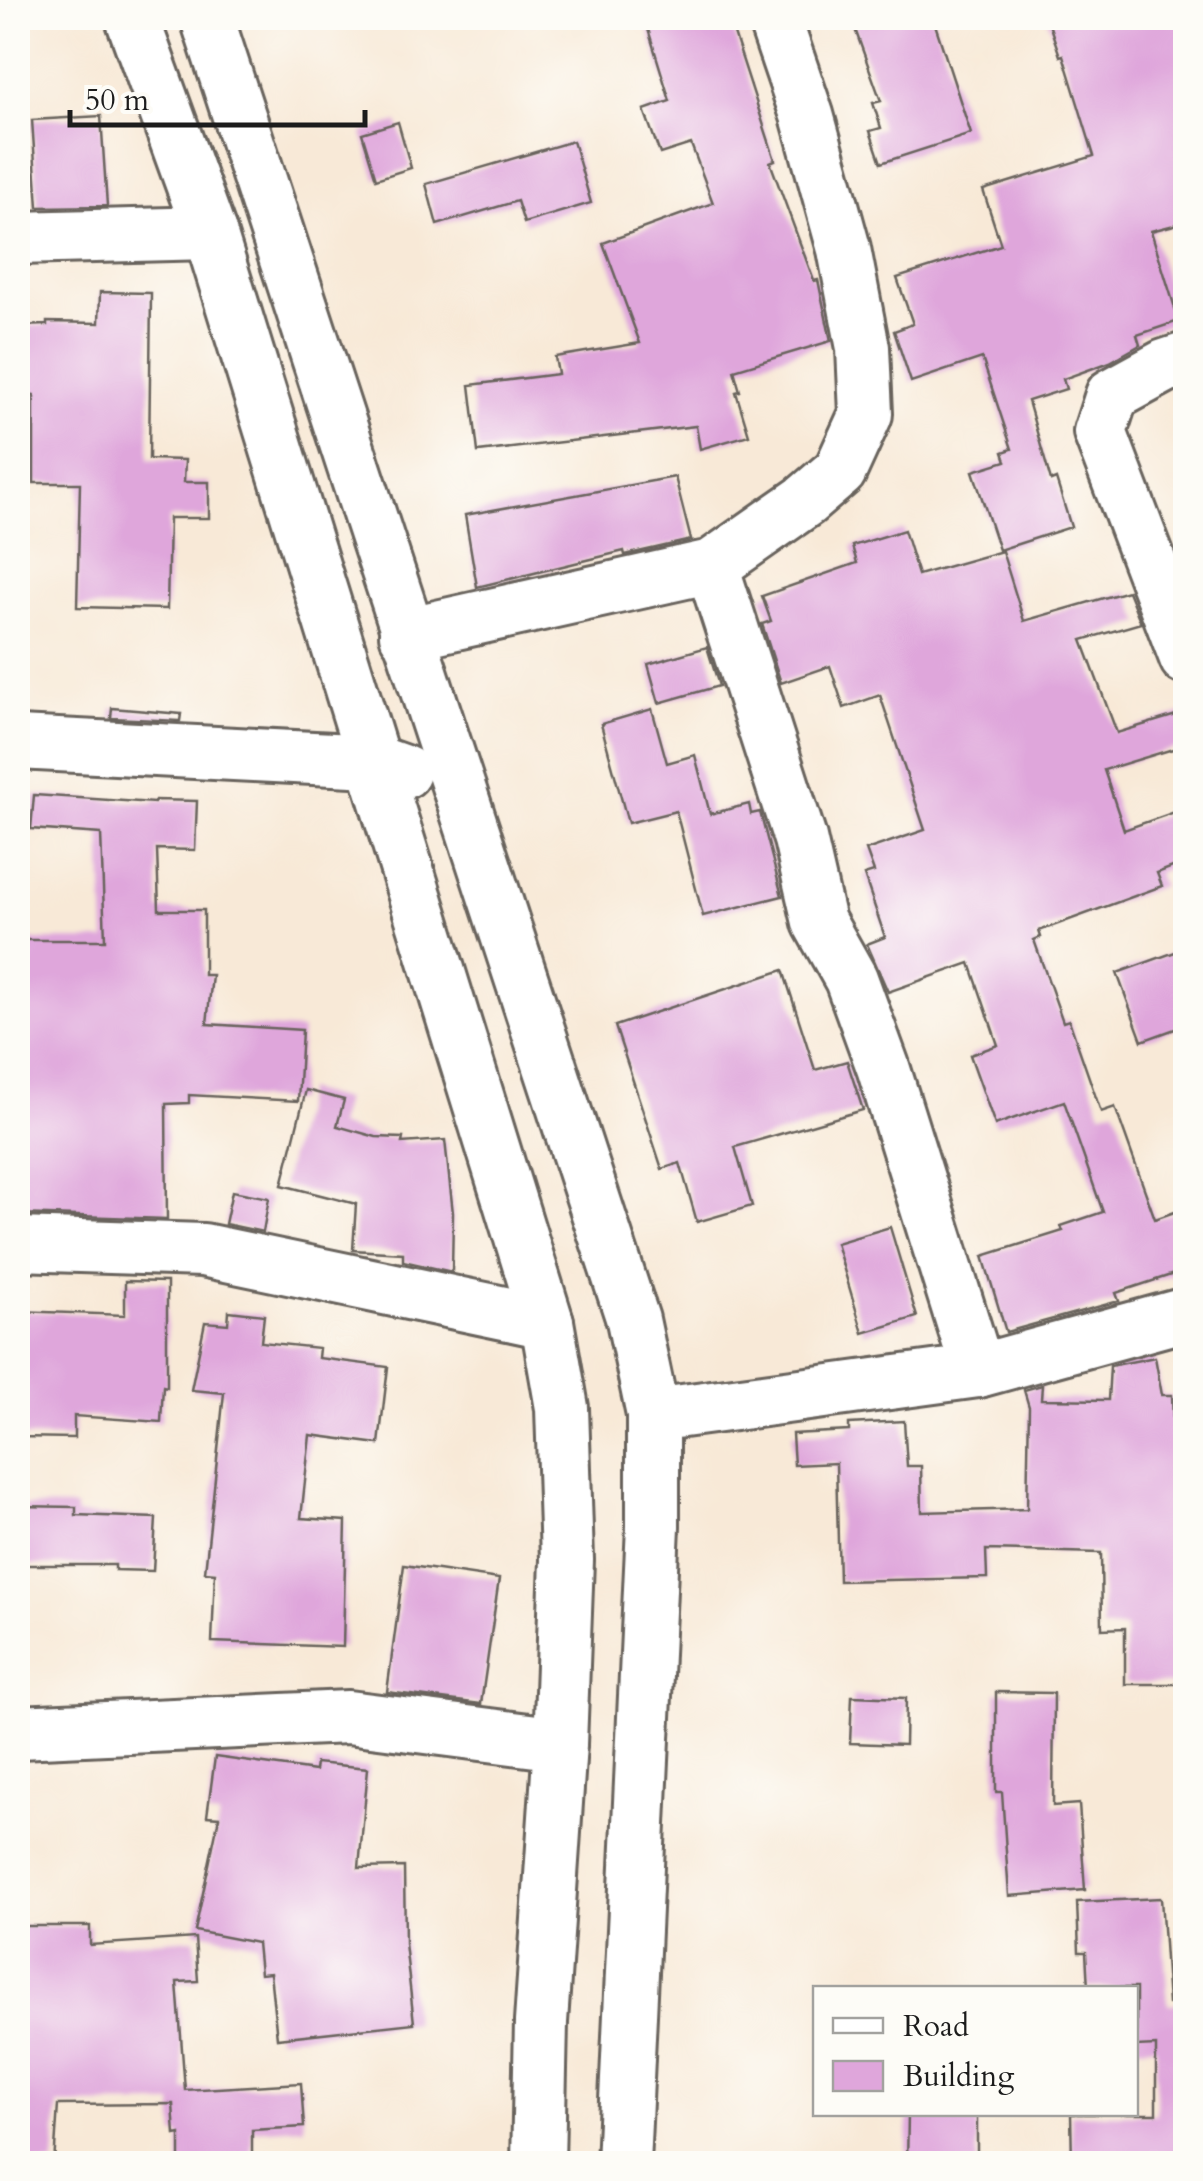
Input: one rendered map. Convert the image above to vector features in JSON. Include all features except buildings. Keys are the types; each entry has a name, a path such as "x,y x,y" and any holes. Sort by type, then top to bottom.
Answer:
{"street":[{"path":"132,18 210,233 547,1322 562,1408 566,1541 560,1744 541,2022 538,2164"},
{"path":"207,18 633,1320 653,1415 652,1526 622,2164"},
{"path":"406,634 712,566 840,472 866,414 863,348 844,249 807,115 774,18"},
{"path":"18,238 210,233"},
{"path":"1186,360 1165,366 1112,395 1100,432 1186,658"},
{"path":"712,566 800,839 818,922 851,978 884,1066 978,1371"},
{"path":"18,743 373,761 458,792"},
{"path":"18,1244 203,1250 547,1322"},
{"path":"653,1415 978,1371 1186,1314"},
{"path":"18,1732 348,1717 560,1744"}]}
